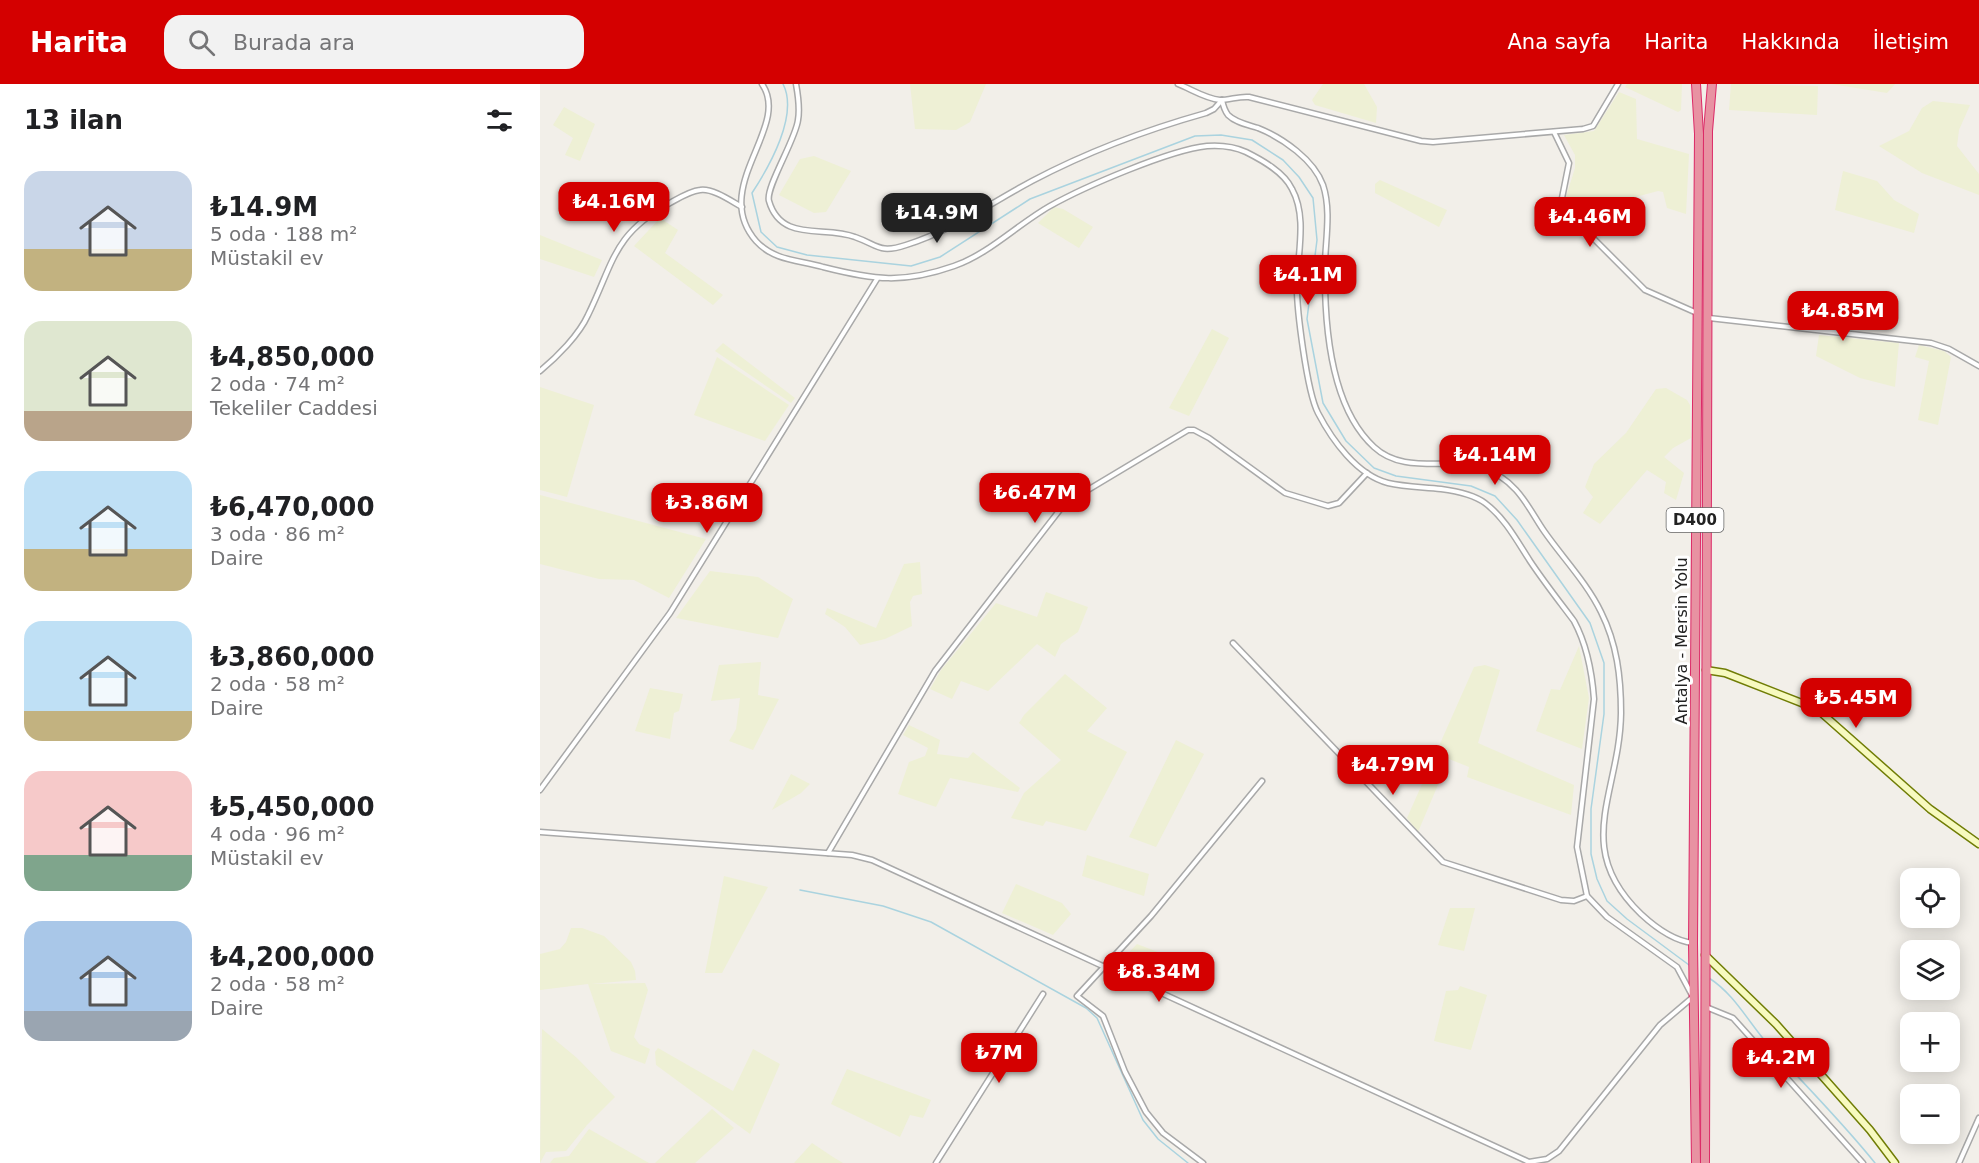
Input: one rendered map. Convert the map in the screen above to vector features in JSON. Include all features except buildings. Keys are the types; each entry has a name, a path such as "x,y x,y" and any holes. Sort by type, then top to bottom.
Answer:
{"highway":[{"name":"Antalya - Mersin Yolu","path":"1696,84 1699,134 1693,943 1696,1163"},
{"name":"Antalya - Mersin Yolu","path":"1705,1163 1708,131 1712,84"}],"street":[{"path":"540,832 852,855 886,864 1529,1162 1547,1160 1559,1151 1660,1025 1693,997 1677,968 1607,917 1587,896 1577,847 1594,699 1583,638 1574,621 1507,526 1484,502 1450,491 1388,483 1367,473 1347,453 1316,410 1296,303 1300,231 1295,195 1286,179 1243,150 1227,146 1203,146 1166,158 1051,206 970,260 918,276 877,279 780,258 770,253 750,233 742,207 745,174 767,121 770,106 769,96 762,84"},
{"path":"796,84 798,122 770,189 769,203 781,219 798,230 855,237 880,249 906,246 925,238 1034,180 1142,132 1206,113 1214,109 1222,100"},
{"path":"1178,84 1209,98 1222,100 1237,96 1249,97 1421,141 1554,132 1593,126 1618,84"},
{"path":"1222,100 1228,115 1271,134 1301,156 1322,183 1327,204 1324,309 1342,400 1348,417 1375,448 1387,457 1403,462 1480,467 1498,475 1516,491 1599,608 1615,645 1620,706 1617,747 1604,830 1609,874 1631,904 1649,921 1682,942 1693,943"},
{"path":"1554,132 1569,163 1561,203 1564,208 1645,290 1698,314"},
{"path":"540,371 558,354 588,316 620,243 631,231 661,207 699,190 709,190 742,207"},
{"path":"540,790 670,613 877,279"},
{"path":"1709,318 1930,343 1949,349 1979,366"},
{"path":"828,853 935,671 1062,507 1071,500 1188,430 1194,430 1209,438 1285,493 1328,506 1339,503 1367,473"},
{"path":"1233,643 1443,862 1561,900 1574,901 1587,896"},
{"path":"1706,670 1725,674 1817,709 1930,809 1979,844"},
{"path":"1203,1163 1162,1133 1146,1112 1125,1071 1103,1016 1078,1000 1077,996 1081,989 1106,967 1262,781"},
{"path":"1705,958 1718,965 1776,1024 1870,1130 1895,1163"},
{"path":"936,1163 1043,994"},
{"path":"1705,1007 1733,1018 1863,1163"},
{"path":"1959,1163 1979,1118"}],"green space":[{"path":"910,84 986,84 970,122 956,130 915,129"},
{"path":"1323,84 1364,84 1377,107 1376,123 1315,105 1312,100"},
{"path":"1627,84 1682,84 1681,110 1678,112 1625,87"},
{"path":"1731,84 1818,86 1817,115 1729,110"},
{"path":"1831,84 1895,84 1887,93"},
{"path":"1619,92 1636,99 1637,139 1689,154 1686,214 1667,208 1663,192 1658,191 1632,198 1615,207 1590,226 1564,203 1575,168 1575,155 1564,135 1594,131"},
{"path":"1933,101 1970,105 1959,130 1957,146 1979,174 1979,195 1922,173 1879,146 1909,131 1922,108"},
{"path":"564,107 595,124 580,161 565,155 573,138 553,125"},
{"path":"814,156 851,171 826,212 814,213 779,195 800,159"},
{"path":"1843,171 1877,181 1894,200 1919,214 1914,233 1835,210"},
{"path":"1380,180 1447,210 1439,227 1375,193 1375,184"},
{"path":"1054,207 1063,209 1093,227 1079,248 1038,223"},
{"path":"660,218 678,230 665,253 723,295 713,305 634,246"},
{"path":"540,235 602,260 594,277 540,259"},
{"path":"1212,329 1229,338 1189,416 1169,408"},
{"path":"1819,335 1899,343 1895,387 1860,378 1816,356"},
{"path":"723,343 795,398 791,403 715,351"},
{"path":"1919,345 1944,351 1951,357 1938,425 1918,420 1929,361 1915,357"},
{"path":"717,357 789,405 765,441 694,415"},
{"path":"540,387 594,405 567,497 540,490"},
{"path":"1666,388 1687,400 1690,405 1691,438 1673,448 1664,457 1684,473 1676,500 1664,493 1666,482 1647,470 1600,524 1583,513 1593,497 1585,487 1594,464 1626,433 1656,389"},
{"path":"540,495 706,539 669,598 634,580 599,579 540,564"},
{"path":"920,562 922,594 913,596 910,602 912,626 885,639 860,645 845,627 825,614 827,608 876,628 904,564"},
{"path":"710,571 758,577 793,599 778,638 676,618"},
{"path":"1046,592 1088,607 1078,632 1061,644 1055,657 1037,644 988,691 961,681 952,699 930,689 941,670 996,603 1037,617"},
{"path":"1579,646 1589,698 1582,749 1536,731 1551,689 1560,690"},
{"path":"761,662 758,695 779,699 753,750 729,741 736,729 740,698 711,701 719,665"},
{"path":"1485,665 1500,670 1478,743 1574,785 1571,815 1467,777 1469,767 1449,759 1418,832 1407,818 1474,667"},
{"path":"1065,674 1107,708 1087,731 1127,752 1086,831 1046,821 1043,826 1011,818 1024,793 1061,760 1019,723 1024,715"},
{"path":"650,688 683,694 679,711 674,713 670,739 635,731"},
{"path":"909,725 940,740 937,754 968,758 973,752 1020,788 1018,792 950,778 936,807 898,794 909,762 925,756 928,748 903,735"},
{"path":"1176,740 1204,754 1156,847 1129,837"},
{"path":"791,774 810,784 801,793 772,810"},
{"path":"1087,855 1149,874 1144,896 1082,876"},
{"path":"724,876 768,887 722,973 705,973"},
{"path":"1016,884 1062,903 1071,914 1053,935 1002,913"},
{"path":"1450,908 1475,908 1464,951 1438,945"},
{"path":"571,928 582,928 604,936 631,962 635,971 636,980 591,984 645,983 648,990 634,1037 639,1044 650,1049 645,1064 611,1051 588,984 540,990 540,954 560,949 566,942"},
{"path":"1137,944 1184,962 1171,978 1168,990 1116,966"},
{"path":"1460,986 1487,995 1471,1050 1434,1041 1446,991 1458,990"},
{"path":"542,1029 577,1058 615,1097 587,1125 566,1151 546,1152 540,1163"},
{"path":"658,1048 733,1091 753,1049 780,1064 750,1134 656,1065 655,1052"},
{"path":"847,1069 931,1100 923,1118 910,1115 900,1137 831,1104"},
{"path":"712,1109 734,1128 695,1163 655,1163"},
{"path":"589,1129 649,1163 550,1163 554,1158 569,1156"},
{"path":"812,1143 833,1157 843,1163 794,1163"}],"waterway":[{"path":"783,84 787,97 785,125 773,155 752,193 761,232 777,247 807,255 911,266 940,257 1030,199 1195,136 1221,135 1252,140 1283,160 1299,177 1313,198 1317,240 1307,319 1323,403 1346,441 1374,468 1396,476 1471,486 1495,496 1517,520 1590,623 1604,663 1604,714 1591,809 1591,854 1597,879 1607,901 1627,919 1689,965"},
{"path":"800,890 883,906 931,922 1086,1008 1097,1018 1143,1120 1158,1139 1188,1163"},
{"path":"1709,978 1728,993 1765,1041 1838,1119 1875,1163"}]}
